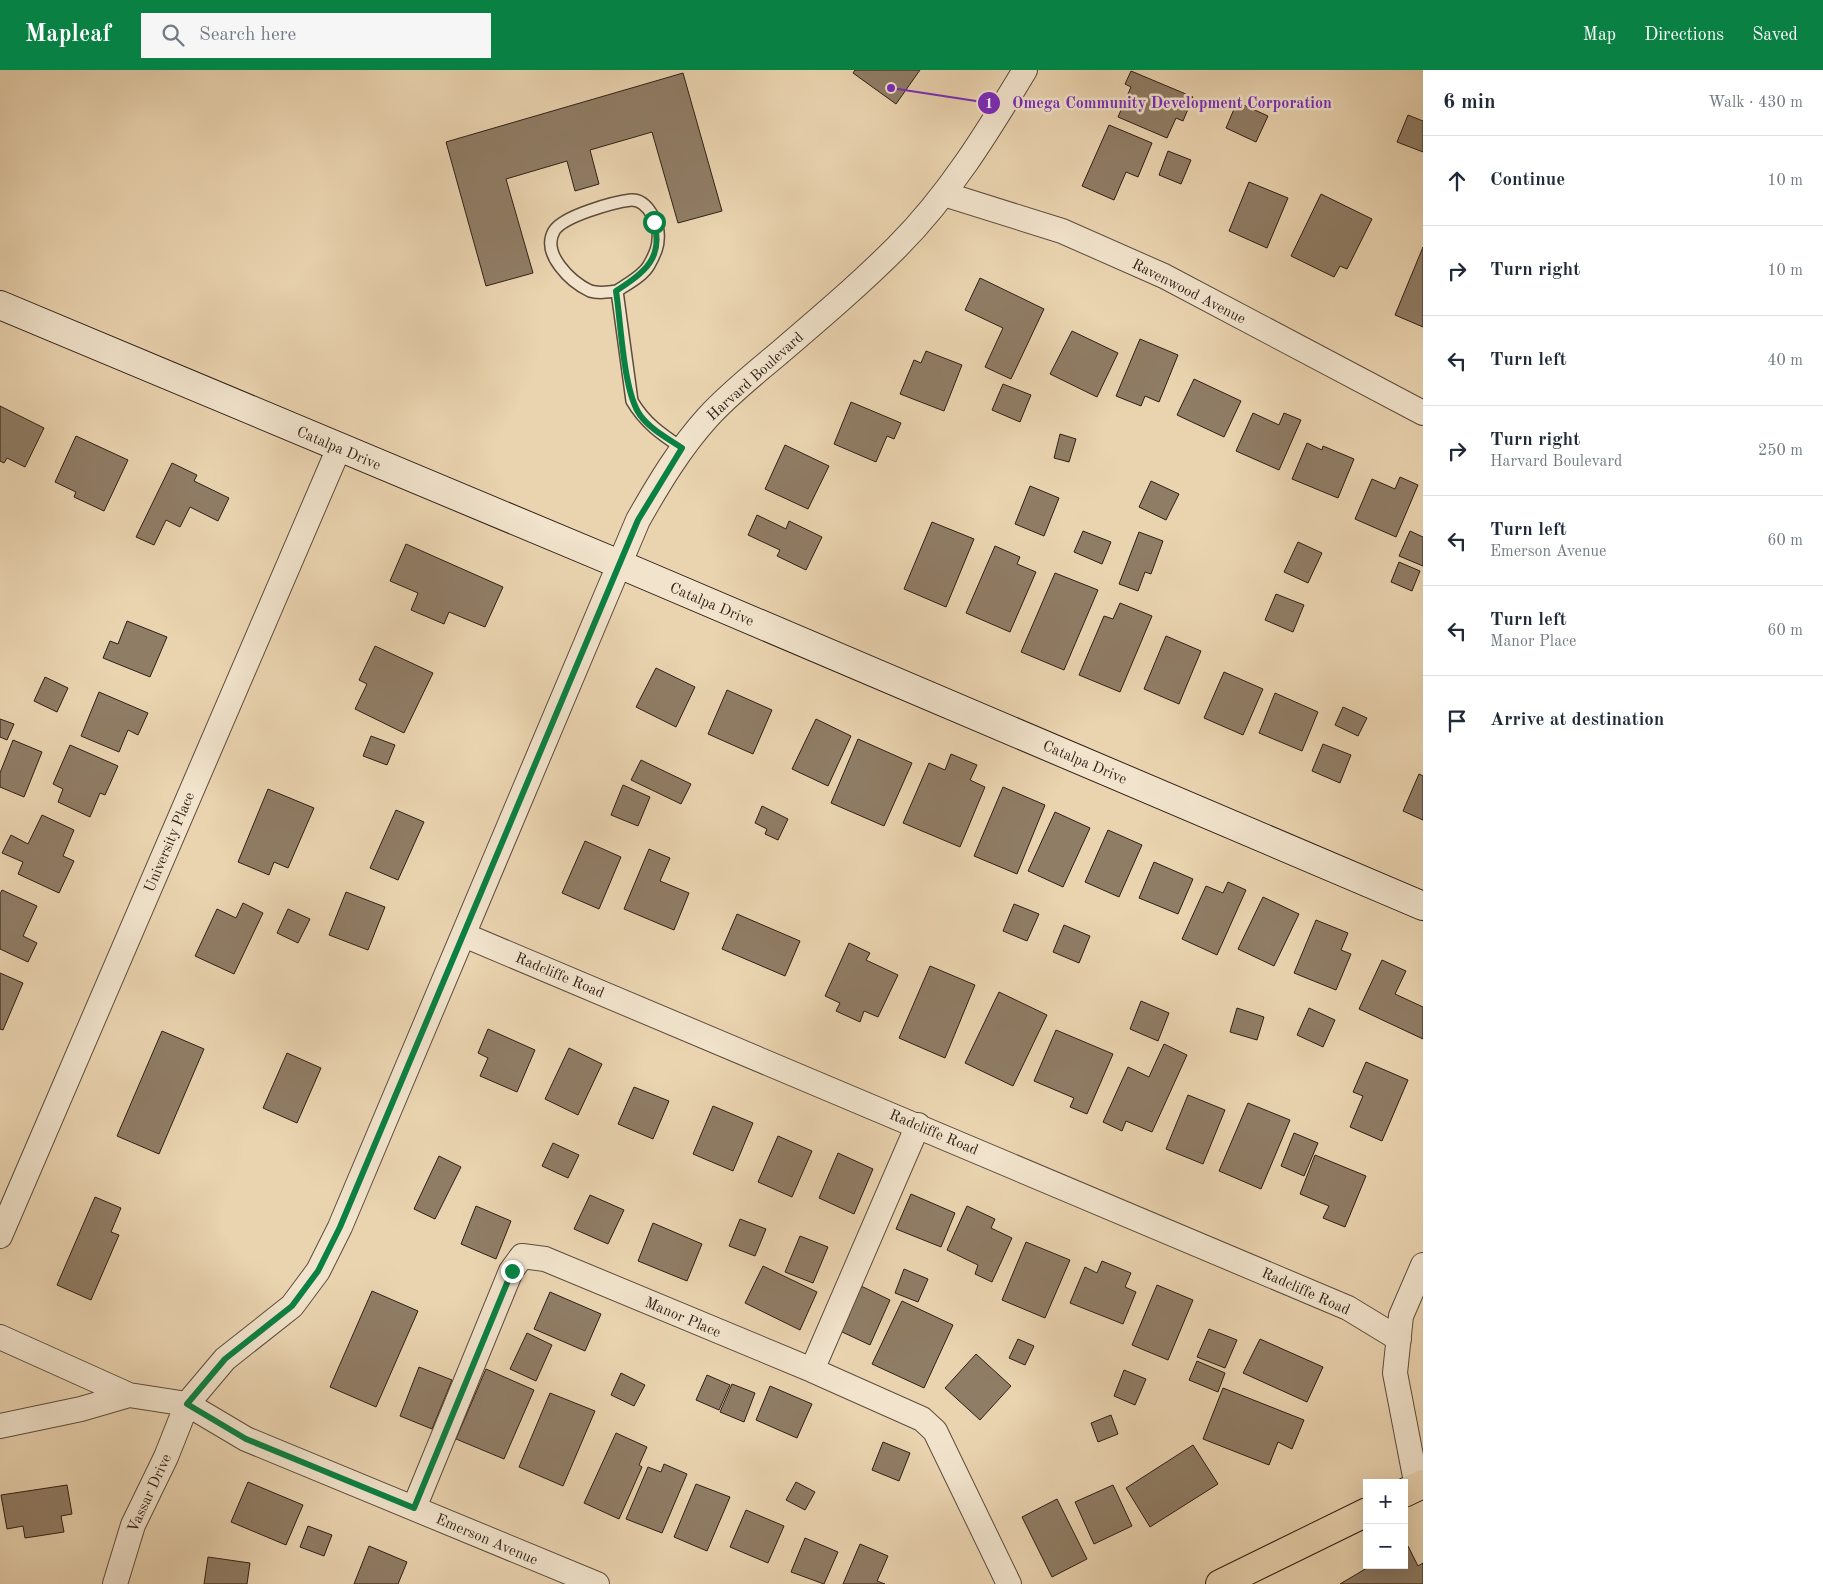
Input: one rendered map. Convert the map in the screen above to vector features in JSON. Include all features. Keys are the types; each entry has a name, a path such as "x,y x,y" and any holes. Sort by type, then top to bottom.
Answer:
{"main road":[{"path":"1220,1584 1363,1514"}],"street":[{"name":"Harvard Boulevard","path":"187,1404 225,1359 292,1306 318,1271 340,1227 638,520 682,448 709,416 736,389 835,305 897,247 944,194 977,149 1025,70"},
{"name":"Ravenwood Avenue","path":"944,194 1062,231 1164,276 1423,413"},
{"name":"Catalpa Drive","path":"0,305 620,564 1423,906"},
{"name":"University Place","path":"0,1236 339,448"},
{"name":"Radcliffe Road","path":"464,935 918,1124 1348,1308 1399,1339"},
{"path":"812,1370 918,1124"},
{"name":"Manor Place","path":"414,1508 512,1271 522,1256 545,1259 812,1370 922,1419 935,1431 1009,1584"},
{"path":"1415,1488 1395,1373 1401,1316 1423,1265"},
{"path":"0,1337 129,1395"},
{"path":"0,1426 81,1410 129,1395"},
{"name":"Emerson Avenue","path":"129,1395 187,1404 246,1439 597,1584"},
{"name":"Vassar Drive","path":"115,1584 133,1525 166,1457 187,1404"}],"lane":[{"path":"635,200 651,211 659,239 649,266 616,291 600,293 590,290 573,280 554,257 551,243 554,230 570,218 625,201 635,200"},
{"path":"616,291 632,401 641,416 657,432 682,448"}],"building":[{"path":"855,70 920,70 896,104 853,73"},
{"path":"1131,71 1193,97 1183,121 1176,118 1167,138 1118,117 1131,87 1125,84"},
{"path":"683,73 722,211 678,223 652,132 590,150 599,184 575,191 567,161 506,179 533,273 486,286 446,142"},
{"path":"1237,102 1268,116 1256,142 1226,128"},
{"path":"1408,115 1423,121 1423,152 1397,142"},
{"path":"1109,125 1152,143 1138,177 1126,172 1114,200 1082,186"},
{"path":"1168,151 1191,160 1181,184 1159,175"},
{"path":"1249,182 1288,198 1267,248 1229,231"},
{"path":"1321,194 1372,219 1347,269 1340,266 1334,277 1291,256"},
{"path":"1423,247 1423,327 1395,315"},
{"path":"980,278 1044,309 1011,379 985,367 1003,328 965,310"},
{"path":"1072,331 1118,353 1097,397 1050,374"},
{"path":"1140,339 1178,355 1159,402 1145,396 1141,406 1116,396"},
{"path":"926,351 962,365 944,411 900,394 914,360 921,363"},
{"path":"1194,379 1241,401 1224,437 1177,415"},
{"path":"1003,384 1031,395 1020,422 992,410"},
{"path":"851,402 901,423 894,439 887,436 876,462 834,444"},
{"path":"0,406 44,428 25,467 7,458 4,463 0,461"},
{"path":"1253,413 1279,425 1284,413 1301,420 1279,470 1236,451"},
{"path":"1060,434 1076,439 1069,462 1054,458"},
{"path":"76,436 128,460 104,511 74,497 76,492 55,482"},
{"path":"1307,443 1322,450 1323,446 1354,459 1338,498 1292,479"},
{"path":"785,445 829,466 808,509 765,489"},
{"path":"172,463 197,475 194,481 229,498 218,521 190,507 180,527 166,520 154,545 136,537"},
{"path":"1400,477 1418,485 1396,537 1355,519 1372,479 1395,489"},
{"path":"1151,481 1179,494 1166,520 1139,507"},
{"path":"1030,486 1059,498 1044,536 1015,524"},
{"path":"757,515 786,529 789,521 822,537 806,570 777,556 780,550 748,535"},
{"path":"932,522 974,539 946,607 904,589"},
{"path":"1083,531 1111,542 1102,564 1074,552"},
{"path":"1410,531 1423,537 1423,566 1399,556"},
{"path":"1139,532 1163,541 1151,574 1145,572 1138,591 1119,584"},
{"path":"1298,542 1322,553 1308,583 1284,572"},
{"path":"406,544 503,587 485,627 449,612 444,624 411,610 418,593 390,581"},
{"path":"995,546 1020,557 1017,564 1036,572 1010,632 966,613"},
{"path":"1399,562 1420,571 1412,591 1391,582"},
{"path":"1055,573 1098,590 1064,670 1021,652"},
{"path":"1276,594 1304,605 1293,632 1265,620"},
{"path":"1120,603 1152,616 1120,692 1079,675 1104,616 1113,619"},
{"path":"127,621 167,637 150,677 103,658 110,641 118,644"},
{"path":"1166,636 1201,651 1179,704 1144,689"},
{"path":"375,646 433,673 404,733 355,709 367,684 359,680"},
{"path":"656,668 695,687 676,727 636,707"},
{"path":"1224,672 1263,689 1243,735 1204,718"},
{"path":"45,677 68,688 57,712 34,701"},
{"path":"727,690 772,710 753,754 708,734"},
{"path":"99,692 148,713 138,735 128,730 119,752 81,736"},
{"path":"1275,693 1318,712 1302,751 1259,733"},
{"path":"1343,707 1367,718 1358,736 1335,725"},
{"path":"0,719 14,724 7,740 0,737"},
{"path":"816,719 851,736 828,786 792,769"},
{"path":"371,736 395,745 387,765 363,756"},
{"path":"858,739 912,763 884,826 831,803"},
{"path":"13,740 42,752 24,797 0,787 0,773"},
{"path":"1323,744 1351,755 1340,783 1312,771"},
{"path":"70,745 118,766 105,795 100,793 90,817 58,802 63,789 53,784"},
{"path":"951,754 977,765 970,780 985,787 960,847 903,823 929,763 945,770"},
{"path":"641,760 691,784 681,804 631,780"},
{"path":"1419,774 1423,776 1423,820 1403,811"},
{"path":"623,785 650,797 638,826 611,815"},
{"path":"1003,787 1045,805 1017,874 974,856"},
{"path":"268,789 314,808 288,868 274,862 269,875 238,862"},
{"path":"762,806 788,819 778,840 765,834 767,829 755,823"},
{"path":"396,810 424,822 398,880 370,868"},
{"path":"1055,812 1090,828 1063,887 1028,871"},
{"path":"42,815 74,830 63,856 74,861 59,893 18,874 23,862 2,853 11,835 28,844"},
{"path":"1108,830 1142,845 1119,897 1085,882"},
{"path":"585,841 621,857 599,909 562,893"},
{"path":"649,849 670,858 660,881 689,893 674,930 624,909"},
{"path":"1154,862 1193,879 1178,914 1139,898"},
{"path":"1228,882 1246,890 1217,955 1182,939 1206,886 1223,893"},
{"path":"2,890 37,906 23,936 37,943 28,962 0,949 0,894"},
{"path":"346,892 385,907 368,950 329,935"},
{"path":"1263,897 1299,914 1274,966 1238,949"},
{"path":"243,903 263,913 234,974 195,956 217,909 236,918"},
{"path":"1014,904 1039,914 1027,941 1003,931"},
{"path":"288,909 310,919 298,943 277,933"},
{"path":"737,914 800,941 785,976 722,949"},
{"path":"1316,920 1348,933 1341,950 1351,954 1336,990 1294,973"},
{"path":"1064,925 1090,936 1079,963 1053,952"},
{"path":"849,943 870,953 866,960 898,975 878,1017 864,1011 860,1022 836,1011 840,1003 825,996"},
{"path":"1382,960 1406,971 1395,994 1423,1007 1423,1039 1359,1009"},
{"path":"930,966 975,985 945,1058 899,1038"},
{"path":"0,973 23,983 3,1030 0,1029"},
{"path":"999,992 1047,1015 1013,1086 965,1063"},
{"path":"1141,1001 1169,1013 1158,1041 1130,1029"},
{"path":"1237,1008 1264,1017 1257,1040 1230,1032"},
{"path":"1309,1008 1335,1020 1323,1047 1297,1035"},
{"path":"488,1029 535,1050 517,1092 480,1076 488,1058 478,1053"},
{"path":"1056,1030 1113,1054 1087,1114 1070,1107 1074,1098 1034,1081"},
{"path":"162,1031 204,1049 159,1154 117,1136"},
{"path":"1164,1044 1187,1055 1152,1132 1126,1121 1122,1131 1103,1122 1128,1067 1149,1077"},
{"path":"569,1048 602,1064 578,1115 545,1099"},
{"path":"287,1053 321,1068 297,1123 263,1108"},
{"path":"1366,1062 1408,1080 1382,1141 1350,1127 1363,1096 1353,1092"},
{"path":"634,1087 669,1101 653,1139 618,1124"},
{"path":"1188,1095 1225,1110 1203,1164 1166,1149"},
{"path":"1248,1103 1290,1120 1261,1189 1219,1171"},
{"path":"713,1106 753,1123 733,1171 693,1154"},
{"path":"1294,1133 1318,1143 1304,1176 1281,1166"},
{"path":"778,1136 812,1151 792,1197 758,1182"},
{"path":"553,1143 579,1155 568,1178 542,1166"},
{"path":"838,1153 873,1169 854,1214 819,1198"},
{"path":"1315,1155 1366,1176 1345,1227 1323,1218 1329,1206 1300,1194"},
{"path":"439,1156 461,1167 435,1219 414,1209"},
{"path":"911,1194 955,1213 941,1247 896,1229"},
{"path":"590,1195 624,1210 608,1244 574,1229"},
{"path":"95,1197 121,1208 111,1232 119,1235 91,1300 57,1285"},
{"path":"476,1206 511,1221 496,1259 461,1244"},
{"path":"967,1206 995,1219 991,1228 1012,1238 992,1282 975,1274 978,1265 947,1250"},
{"path":"740,1219 766,1229 755,1256 729,1246"},
{"path":"653,1223 702,1244 687,1281 638,1261"},
{"path":"800,1236 828,1247 813,1283 785,1272"},
{"path":"1026,1242 1070,1260 1045,1318 1002,1300"},
{"path":"1102,1261 1131,1273 1125,1287 1136,1292 1123,1324 1070,1303 1085,1267 1097,1273"},
{"path":"763,1266 817,1292 800,1330 745,1303"},
{"path":"904,1269 928,1279 918,1302 895,1293"},
{"path":"1157,1285 1193,1300 1168,1360 1132,1345"},
{"path":"861,1286 890,1300 870,1345 840,1331"},
{"path":"372,1291 418,1311 376,1407 330,1387"},
{"path":"550,1292 601,1314 585,1351 534,1329"},
{"path":"902,1301 953,1325 924,1388 872,1364"},
{"path":"1209,1329 1237,1340 1225,1368 1197,1357"},
{"path":"527,1333 552,1345 536,1381 510,1369"},
{"path":"1018,1339 1034,1346 1025,1365 1009,1358"},
{"path":"1260,1339 1323,1367 1307,1402 1243,1373"},
{"path":"976,1354 1011,1386 980,1420 945,1388"},
{"path":"1197,1361 1225,1373 1218,1392 1189,1380"},
{"path":"419,1367 452,1380 432,1429 400,1416"},
{"path":"486,1369 534,1390 504,1459 456,1439"},
{"path":"1124,1370 1146,1379 1135,1405 1114,1396"},
{"path":"621,1373 645,1385 634,1406 611,1395"},
{"path":"707,1375 730,1385 719,1410 696,1400"},
{"path":"732,1384 755,1393 744,1422 720,1412"},
{"path":"770,1386 812,1404 797,1438 756,1420"},
{"path":"1223,1388 1304,1420 1292,1449 1278,1442 1269,1465 1203,1439"},
{"path":"550,1393 595,1411 563,1486 519,1467"},
{"path":"1111,1415 1118,1434 1098,1442 1091,1423"},
{"path":"616,1433 647,1447 639,1465 642,1467 619,1519 584,1503"},
{"path":"883,1442 910,1453 899,1481 872,1470"},
{"path":"1193,1445 1218,1484 1150,1527 1126,1488"},
{"path":"664,1464 687,1474 662,1533 626,1519 648,1467 661,1472"},
{"path":"248,1482 303,1505 286,1545 231,1522"},
{"path":"796,1482 815,1492 805,1510 786,1500"},
{"path":"696,1484 730,1497 707,1551 674,1537"},
{"path":"67,1485 72,1514 61,1516 64,1532 25,1538 23,1526 7,1529 1,1495"},
{"path":"1113,1485 1132,1526 1094,1544 1075,1502"},
{"path":"1057,1499 1087,1559 1052,1577 1022,1517"},
{"path":"746,1510 784,1526 768,1563 730,1547"},
{"path":"308,1526 332,1535 324,1556 300,1547"},
{"path":"805,1538 838,1552 824,1584 791,1572"},
{"path":"860,1544 888,1556 877,1581 885,1584 843,1584"},
{"path":"369,1546 407,1562 398,1584 354,1584"},
{"path":"1408,1546 1418,1566 1423,1563 1423,1584 1340,1584 1365,1569 1408,1569"},
{"path":"208,1557 250,1563 247,1584 204,1584"}],"place":[{"name":"Omega Community Development Corporation","path":"891,88"}],"route":[{"path":"512,1271 414,1508 246,1439 187,1404 225,1359 292,1306 318,1271 340,1227 638,520 663,476 682,448 657,432 641,416 632,401 616,291 637,278 649,266 659,239 654,222"}]}
